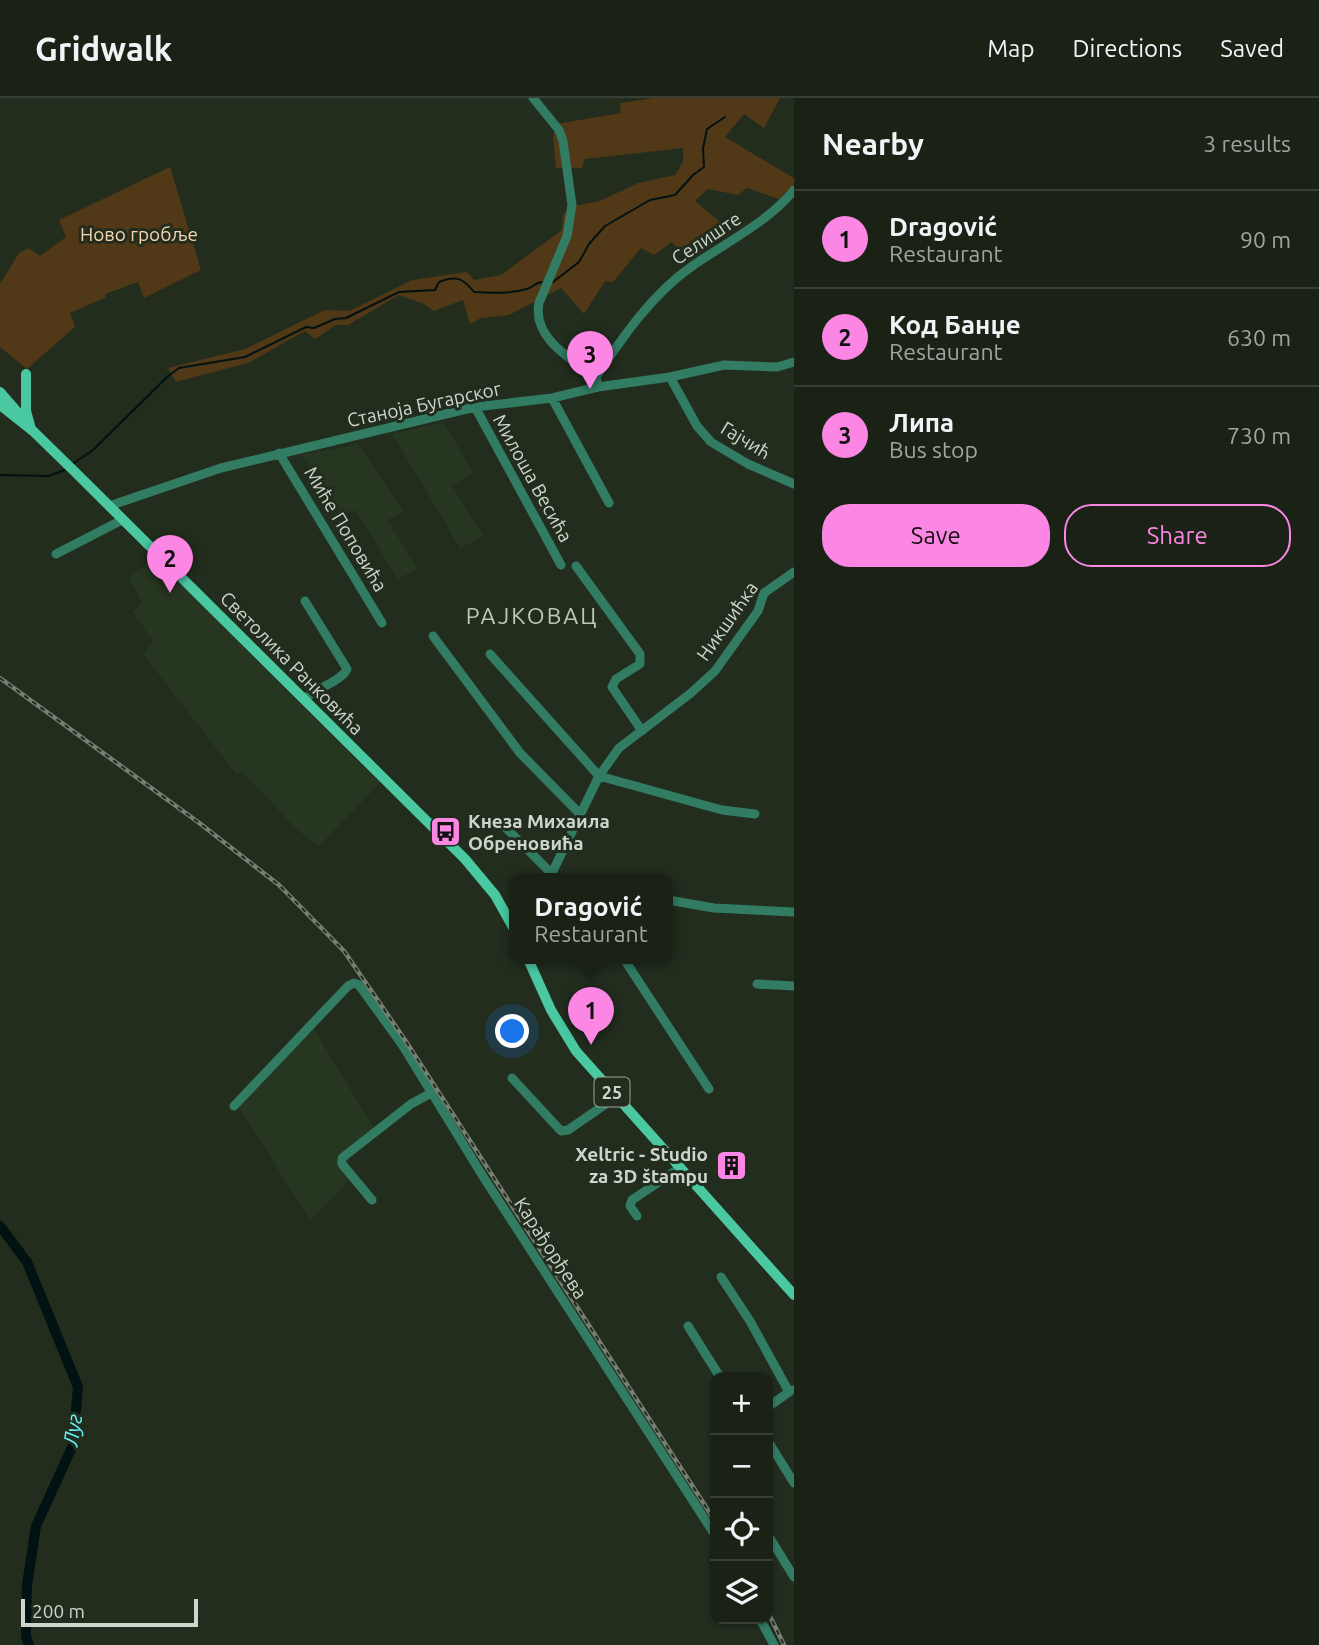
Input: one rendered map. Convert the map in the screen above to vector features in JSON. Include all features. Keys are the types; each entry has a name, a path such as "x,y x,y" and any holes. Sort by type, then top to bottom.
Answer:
{"main road":[{"path":"26,374 26,411 31,428"},
{"name":"Светолика Ранковића","path":"0,392 31,428 108,506 480,874 509,920"},
{"name":"Светолика Ранковића","path":"0,405 31,428"},
{"name":"25","path":"530,964 564,1033 581,1056 794,1295"}],"street":[{"path":"533,98 555,124 563,141 572,205 567,236 539,303 539,324 560,350 597,382"},
{"name":"Селиште","path":"597,382 644,312 676,279 753,227 794,190"},
{"name":"Станоја Бугарског","path":"108,506 194,476 279,453 475,407 552,398 597,382 670,377 724,365 767,368 794,362"},
{"name":"Гајчић","path":"670,377 697,426 711,442 748,464 794,484"},
{"path":"552,398 610,503"},
{"name":"Милоша Весића","path":"475,407 561,565"},
{"name":"Миће Поповића","path":"279,453 382,623"},
{"path":"56,554 122,520"},
{"path":"576,566 640,654 640,664 616,679 612,687 642,732"},
{"name":"Никшићка","path":"555,873 599,776 619,748 691,693 724,660 756,615 766,591 794,572"},
{"path":"304,699 320,687 341,677 346,668 305,601"},
{"path":"433,636 514,745 580,814"},
{"path":"489,654 599,776 722,810 755,814"},
{"path":"505,826 551,873"},
{"path":"673,901 714,908 794,912"},
{"path":"627,964 709,1089"},
{"name":"Карађорђева","path":"234,1106 348,986 355,983 359,985 387,1022 710,1527"},
{"path":"757,984 794,986"},
{"path":"512,1078 552,1124 564,1131 616,1097"},
{"path":"372,1200 342,1164 342,1158 404,1110 431,1093"},
{"path":"637,1216 630,1206 632,1200 681,1167"},
{"path":"721,1277 791,1390 773,1403"},
{"path":"688,1326 717,1372"},
{"path":"773,1449 794,1483"},
{"path":"773,1543 794,1577"},
{"path":"763,1624 774,1645"}],"shaded area":[{"path":"443,422 474,473 452,486 484,536 460,548 392,434"},
{"path":"359,444 404,512 387,520 418,568 398,579 355,510 343,515 301,455"},
{"path":"154,558 380,783 319,846 296,829 243,772 236,774 143,654 153,641 133,612 142,602 129,578"},
{"path":"313,1028 374,1128 336,1157 351,1178 310,1220 238,1106"}],"green space":[{"path":"654,98 780,98 764,128 744,114 725,137 794,178 794,184 779,199 747,188 738,195 708,189 695,201 732,232 688,261 672,242 654,255 641,248 613,282 605,281 584,314 561,288 509,315 481,318 470,324 463,300 434,311 424,304 399,295 348,325 336,325 315,339 305,331 248,363 176,382 168,368 245,349 325,310 349,311 412,280 467,272 474,280 501,275 562,230 563,214 574,206 600,201 638,183 675,175 683,162 683,148 585,159 582,168 556,168 553,137 556,124 621,113 620,103"},
{"name":"Ново гробље","path":"170,167 201,270 144,298 138,282 105,294 106,297 70,313 75,327 27,369 0,347 0,284 19,253 29,248 40,256 66,237 59,220"}],"waterway":[{"path":"553,282 579,262 589,244 605,226 650,200 675,195 704,167 703,148 707,129 725,117"},
{"path":"74,463 93,450 179,368 245,357 306,327 314,328 335,319 346,318 399,292 435,290 439,282 445,280 459,279 474,292 494,293 521,291 542,282"},
{"path":"0,475 48,476 65,470"},
{"name":"Луг","path":"0,1226 27,1262 78,1387 73,1445 36,1526 27,1585 26,1636 29,1645"}],"railway":[{"path":"0,678 198,822 279,885 344,951 405,1040 710,1513"},
{"path":"773,1622 784,1645"}],"place":[{"name":"Липа","path":"590,389"},
{"name":"Код Банџе","path":"170,593"},
{"name":"Кнеза Михаила Обреновића","path":"445,832"},
{"name":"Dragović","path":"591,1045"},
{"name":"Xeltric - Studio za 3D štampu","path":"731,1165"}],"district":[{"name":"РАЈКОВАЦ","path":"532,615"}]}
